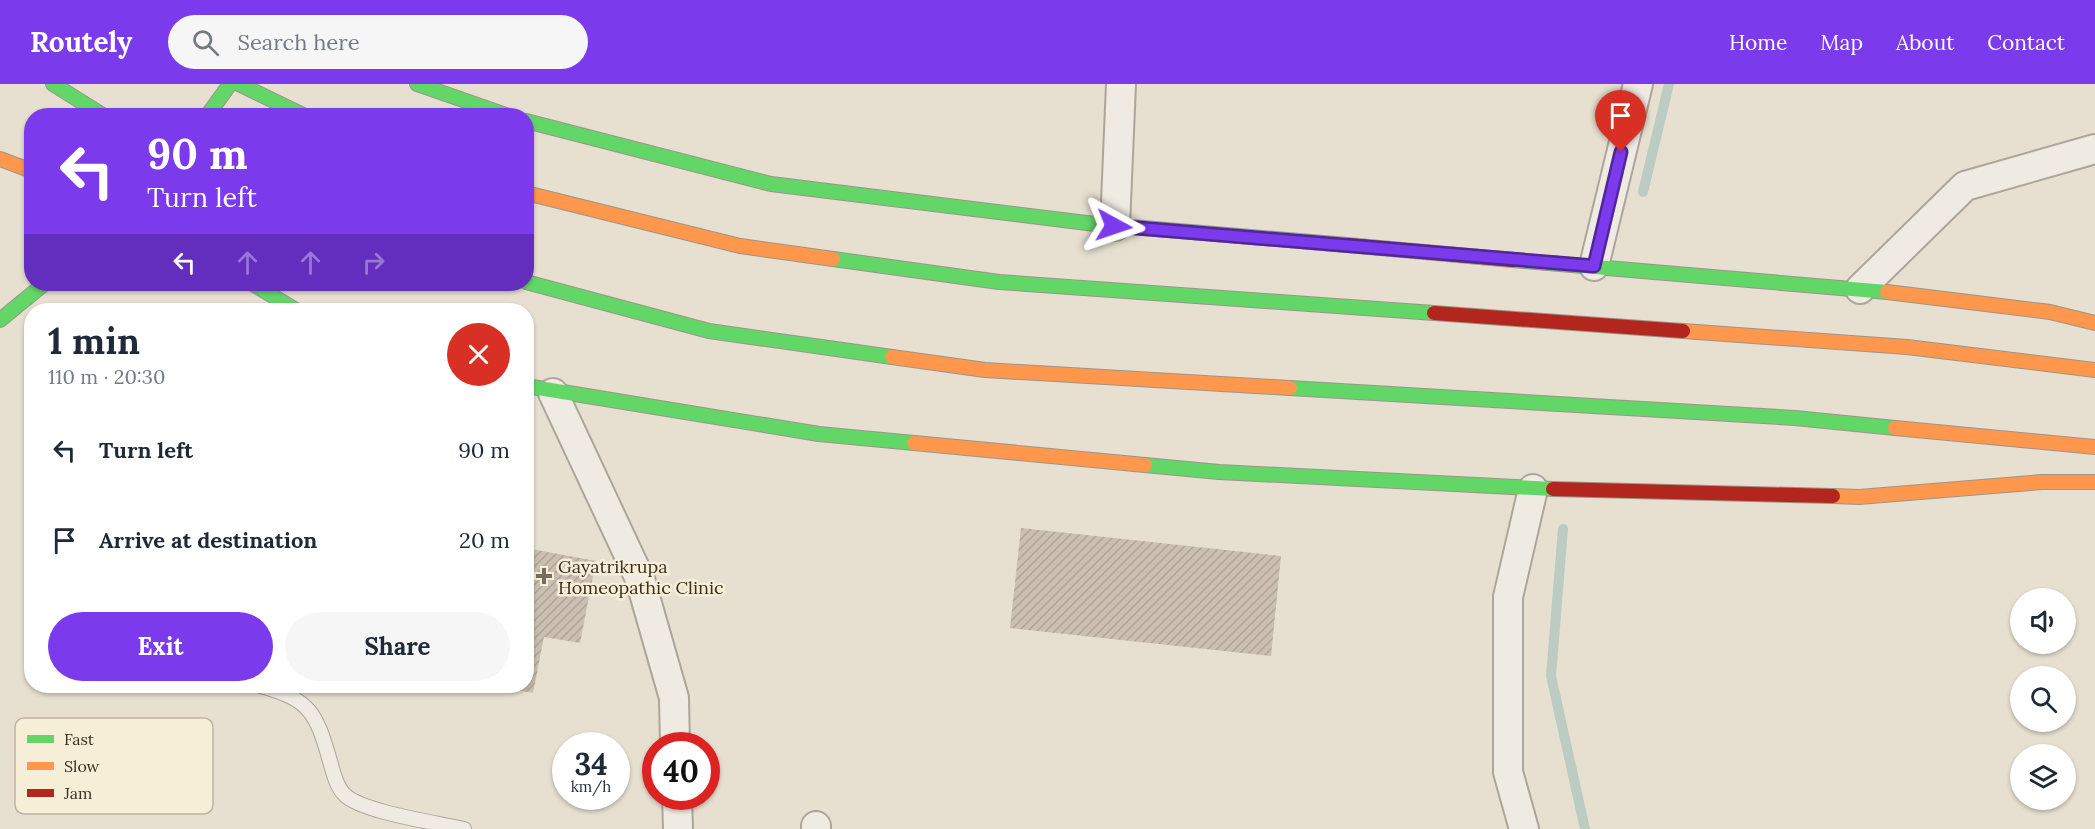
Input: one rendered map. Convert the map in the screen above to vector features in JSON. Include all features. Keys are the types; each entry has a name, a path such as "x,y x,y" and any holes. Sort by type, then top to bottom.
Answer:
{"main road":[{"path":"53,84 91,108"},
{"path":"213,108 230,84"},
{"path":"239,84 288,108"},
{"path":"417,84 486,108"},
{"path":"534,124 771,184 1114,226 1860,289 2050,312 2095,323"},
{"path":"0,159 24,168"},
{"path":"534,195 740,246 999,282 1907,347 2095,370"},
{"path":"534,284 709,331 985,370 1796,418 2095,447"},
{"path":"0,320 35,291"},
{"path":"265,291 284,303"},
{"path":"540,389 831,435 1218,472 1533,489 1859,497 2042,482 2095,482"}],"street":[{"path":"1114,226 1121,84"},
{"path":"1594,266 1638,84"},
{"path":"1860,289 1965,186 2095,149"},
{"path":"540,389 640,579 674,698 675,732"},
{"path":"1524,829 1508,772 1508,597 1533,489"},
{"path":"677,810 678,829"}],"lane":[{"path":"281,693 301,700 320,726 334,777 345,795 365,806 464,829"}],"building":[{"path":"1021,528 1281,556 1271,656 1010,628"},
{"path":"534,549 596,561 580,643 544,637 534,688"}],"waterway":[{"path":"1643,192 1669,84"},
{"path":"1563,529 1551,676 1585,829"}],"traffic: fast":[{"path":"53,84 91,108"},
{"path":"213,108 230,84"},
{"path":"239,84 288,108"},
{"path":"417,84 486,108"},
{"path":"534,123 771,184 1095,224 1347,245"},
{"path":"833,259 999,282 1434,313"},
{"path":"1513,260 1887,292"},
{"path":"534,284 709,331 892,357"},
{"path":"0,320 35,291"},
{"path":"265,291 284,303"},
{"path":"534,387 819,434 914,443"},
{"path":"1290,388 1795,418 1895,428"},
{"path":"1145,465 1219,472 1553,489"}],"traffic: slow":[{"path":"0,159 24,168"},
{"path":"534,195 740,246 833,259"},
{"path":"1887,292 2050,312 2095,323"},
{"path":"1683,331 1907,347 2095,370"},
{"path":"892,357 985,370 1290,388"},
{"path":"1895,428 2095,447"},
{"path":"914,443 1145,465"},
{"path":"1833,496 1859,497 2042,482 2095,482"}],"traffic: jam":[{"path":"1347,245 1513,260"},
{"path":"1434,313 1683,331"},
{"path":"1553,489 1833,496"}],"place":[{"name":"Gayatrikrupa Homeopathic Clinic","path":"544,576"}],"route":[{"path":"1114,226 1594,266 1621,152"}]}
